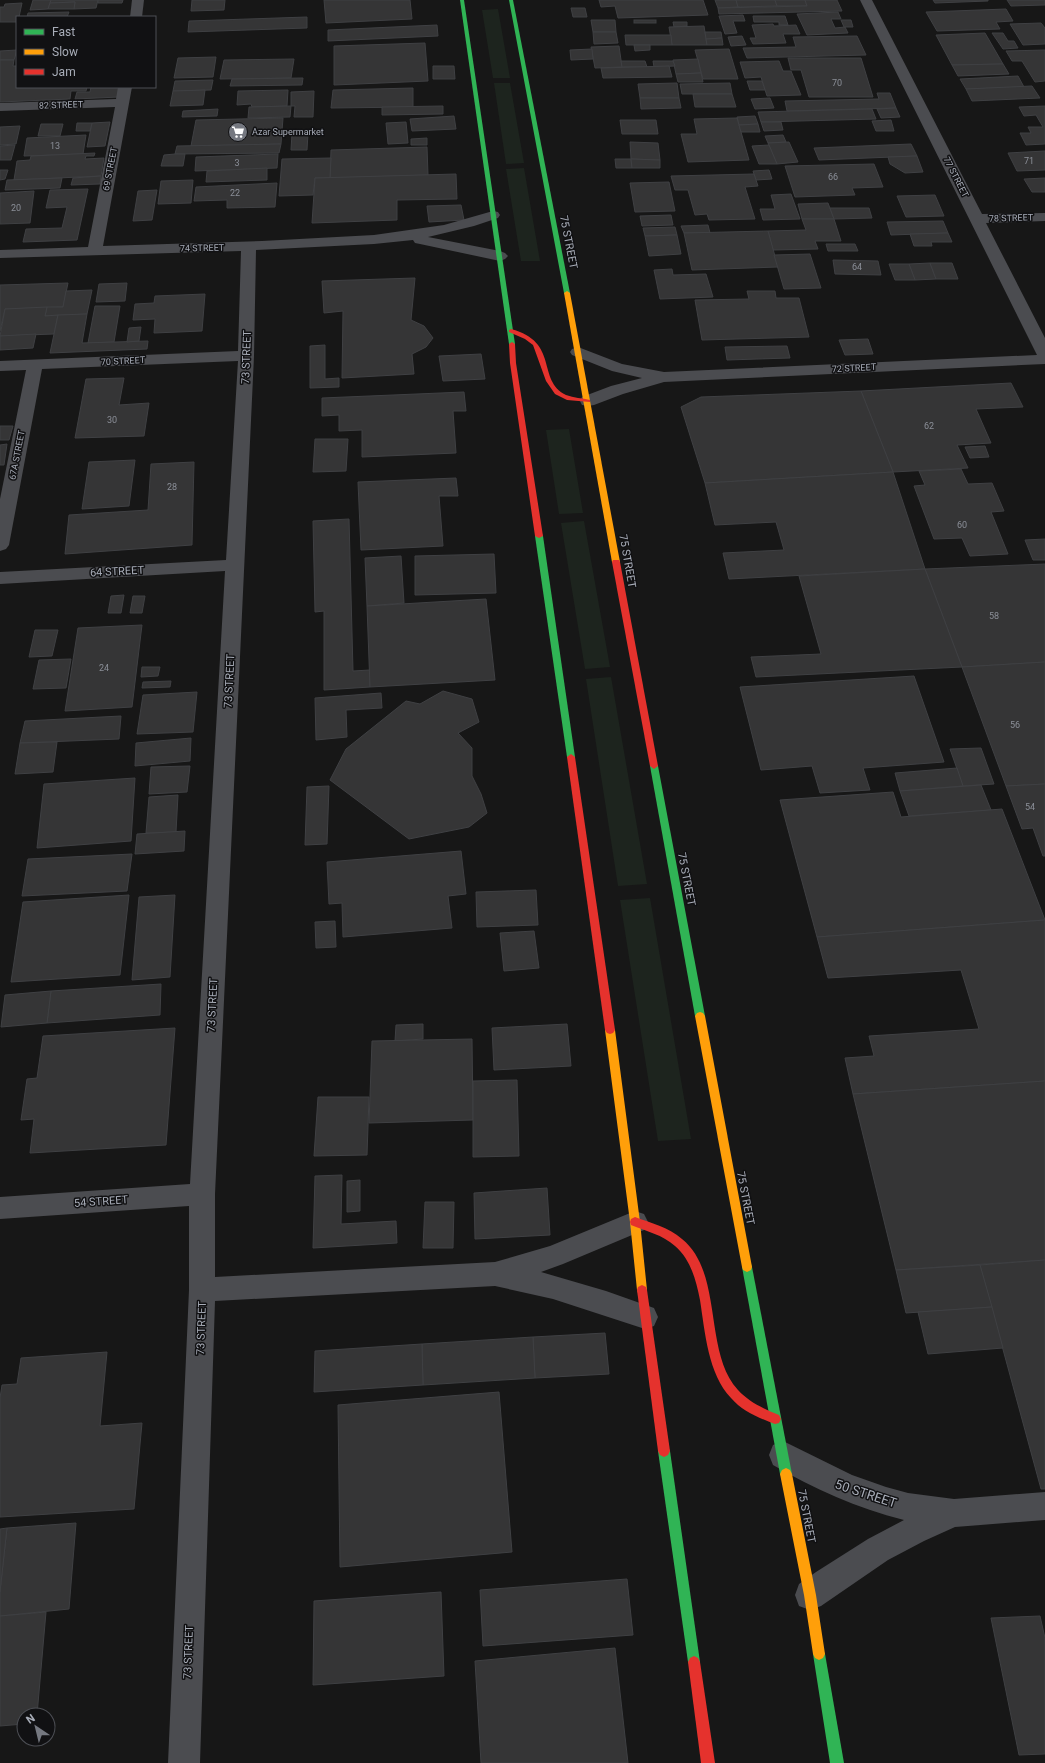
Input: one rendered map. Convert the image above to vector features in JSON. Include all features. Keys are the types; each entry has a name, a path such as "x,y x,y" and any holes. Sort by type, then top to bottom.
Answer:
{"street":[{"path":"136,16 138,0"},
{"path":"462,0 511,331 513,363 597,931 635,1222 645,1317 708,1763"},
{"name":"75 STREET","path":"511,0 588,401 614,552 775,1419 810,1595 838,1763"},
{"name":"77 STREET","path":"866,0 1045,354"},
{"name":"69 STREET","path":"95,250 125,88"},
{"name":"82 STREET","path":"0,107 122,103"},
{"name":"74 STREET","path":"0,254 249,246 403,238 452,229 493,215"},
{"name":"78 STREET","path":"977,220 1045,217"},
{"name":"74 STREET","path":"403,238 500,256"},
{"name":"73 STREET","path":"184,1763 202,1290 202,1194 246,356 249,246"},
{"path":"511,331 529,339 536,344 540,351 547,380 554,391 568,399 588,401"},
{"name":"72 STREET","path":"578,352 618,368 664,377"},
{"name":"70 STREET","path":"0,366 246,356"},
{"name":"72 STREET","path":"588,401 617,390 664,377 1045,359"},
{"name":"67A STREET","path":"0,545 35,365"},
{"name":"64 STREET","path":"0,578 235,565"},
{"name":"54 STREET","path":"0,1208 202,1194"},
{"path":"202,1290 495,1274 554,1256 635,1222 653,1226 668,1232 682,1243 692,1256 698,1272 720,1371 729,1388 743,1402 761,1413 775,1419"},
{"path":"495,1274 502,1277 538,1283 574,1292 645,1317"},
{"name":"50 STREET","path":"783,1455 814,1474 848,1489 882,1500 918,1508 955,1513 1045,1506"},
{"name":"50 STREET","path":"810,1595 866,1556 924,1525 955,1513"}],"shaded area":[{"path":"498,9 510,78 493,78 482,10"},
{"path":"494,83 510,83 524,163 506,164"},
{"path":"524,168 540,261 521,261 506,169"},
{"path":"569,429 583,513 559,514 546,430"},
{"path":"584,521 610,667 585,669 561,523"},
{"path":"611,677 647,884 618,886 586,679"},
{"path":"650,898 691,1139 658,1141 620,900"}],"building":[{"path":"33,0 51,0 48,9 30,10"},
{"path":"51,0 98,0 96,8 74,9 75,2 50,3"},
{"path":"98,0 123,0 122,3 98,3"},
{"path":"192,0 225,0 224,10 191,11"},
{"path":"324,0 410,0 412,19 326,23"},
{"path":"599,0 703,0 708,15 618,18 615,6 601,7"},
{"path":"715,0 736,0 738,7 718,8"},
{"path":"736,0 775,0 777,6 738,7"},
{"path":"775,0 805,0 807,6 777,6"},
{"path":"805,0 837,0 842,11 719,14 718,8 807,6"},
{"path":"933,0 988,0 988,1 935,3"},
{"path":"1007,0 1045,0 1045,5 1011,6"},
{"path":"75,2 74,9 48,9 50,3"},
{"path":"22,3 19,16 16,16 16,22 0,22 0,7 4,7 5,4"},
{"path":"571,8 585,8 587,17 573,17"},
{"path":"1006,9 1013,21 996,22 1000,29 937,31 926,12"},
{"path":"69,12 67,16 27,16 28,13"},
{"path":"838,12 841,19 831,19 835,28 845,27 848,33 807,35 797,14"},
{"path":"743,15 745,21 733,21 737,33 725,34 719,16"},
{"path":"753,16 785,16 788,25 779,25 779,22 754,22"},
{"path":"307,17 307,28 188,32 189,21"},
{"path":"591,20 615,20 616,32 593,32"},
{"path":"634,20 656,20 656,23 634,23"},
{"path":"841,20 851,20 853,27 844,27"},
{"path":"673,22 687,22 687,26 674,27"},
{"path":"1041,23 1045,28 1045,44 1023,45 1010,24"},
{"path":"773,24 774,26 796,25 800,34 783,34 786,43 753,44 750,38 756,38 752,25"},
{"path":"437,25 438,36 328,41 328,30"},
{"path":"704,26 707,45 672,45 669,27"},
{"path":"593,32 616,32 618,43 594,44"},
{"path":"705,32 721,32 722,38 706,39"},
{"path":"985,33 1003,64 952,65 936,35"},
{"path":"992,33 1003,33 1008,41 1014,41 1018,48 1003,49"},
{"path":"625,35 671,35 672,45 626,45"},
{"path":"742,36 746,45 731,46 728,37"},
{"path":"857,36 866,55 747,58 743,48 796,47 793,37"},
{"path":"722,38 723,45 707,45 706,39"},
{"path":"425,43 428,81 334,85 334,46"},
{"path":"634,45 650,45 650,50 635,51"},
{"path":"619,46 622,67 595,68 591,47"},
{"path":"592,49 593,59 571,60 570,50"},
{"path":"729,49 738,79 703,79 695,50"},
{"path":"16,50 14,60 0,60 0,51"},
{"path":"1045,50 1045,81 1035,82 1022,61 1012,61 1006,51"},
{"path":"216,57 213,77 174,78 178,58"},
{"path":"788,58 861,58 873,97 809,97 801,70 791,70"},
{"path":"294,59 291,78 220,79 224,60"},
{"path":"698,59 701,73 676,74 673,60"},
{"path":"0,60 14,60 13,66 16,66 16,88 87,88 86,91 71,91 70,99 0,102"},
{"path":"621,61 645,61 647,67 622,67"},
{"path":"653,61 673,61 675,66 654,67"},
{"path":"779,61 783,71 791,71 801,95 767,96 761,77 745,78 740,62"},
{"path":"1003,64 1009,74 958,76 952,65"},
{"path":"433,66 454,66 455,79 433,79"},
{"path":"669,66 672,77 603,78 601,68"},
{"path":"701,73 703,82 678,82 676,74"},
{"path":"1018,76 1024,87 966,89 960,79"},
{"path":"303,78 302,85 230,86 232,79"},
{"path":"213,80 211,90 173,91 175,81"},
{"path":"747,81 762,81 765,90 750,90"},
{"path":"677,83 679,98 640,98 638,84"},
{"path":"730,83 732,94 682,94 680,84"},
{"path":"1032,86 1040,98 972,101 966,89"},
{"path":"91,88 121,88 119,97 75,99 77,92 90,92"},
{"path":"413,88 413,107 331,108 333,90"},
{"path":"205,90 203,105 170,106 173,91"},
{"path":"288,90 287,106 252,107 251,104 237,105 238,91"},
{"path":"314,91 313,117 294,117 295,106 291,106 291,92"},
{"path":"877,93 890,93 896,108 787,111 785,101 879,99"},
{"path":"693,94 732,94 736,107 695,107"},
{"path":"640,98 679,98 681,108 641,109"},
{"path":"770,98 774,108 755,109 751,99"},
{"path":"291,106 290,117 248,118 249,107"},
{"path":"443,106 443,114 382,115 382,107"},
{"path":"1045,106 1045,144 1026,145 1020,133 1031,133 1028,127 1043,127 1036,115 1024,116 1019,107"},
{"path":"896,108 900,117 881,118 877,109"},
{"path":"218,109 217,116 182,117 183,111"},
{"path":"872,109 876,119 761,122 758,112"},
{"path":"454,116 456,129 412,131 410,119"},
{"path":"755,116 758,124 739,125 737,117"},
{"name":"Azar Supermarket","path":"283,118 281,144 191,146 196,120"},
{"path":"737,118 749,160 688,162 681,134 697,134 694,119"},
{"path":"620,120 656,120 658,134 622,134"},
{"path":"891,120 894,131 876,131 872,121"},
{"path":"110,122 105,146 87,147 92,123"},
{"path":"406,122 408,143 388,144 386,123"},
{"path":"761,122 781,122 783,130 764,131"},
{"path":"77,123 92,123 90,131 76,131"},
{"path":"41,124 63,124 60,136 38,136"},
{"path":"758,124 760,132 741,132 739,125"},
{"path":"20,126 16,144 0,145 0,127"},
{"path":"292,133 308,133 307,150 291,150"},
{"path":"86,135 83,154 24,156 27,138"},
{"path":"783,135 786,142 768,143 765,136"},
{"path":"427,138 427,145 411,145 411,139"},
{"path":"630,142 658,143 660,160 631,159"},
{"path":"789,142 798,162 777,164 768,143"},
{"path":"281,144 279,153 175,154 177,146"},
{"path":"911,144 917,156 819,160 814,148"},
{"path":"15,145 11,160 0,160 0,146"},
{"path":"769,145 777,164 759,164 752,146"},
{"path":"427,147 428,175 330,178 331,150"},
{"path":"1045,151 1045,170 1017,171 1008,153"},
{"path":"95,153 94,156 86,156 85,159 104,158 101,176 14,180 17,161 30,160 31,156"},
{"path":"185,154 183,166 161,166 164,155"},
{"path":"278,154 277,168 195,171 196,157"},
{"path":"917,156 923,172 905,173 890,164 888,157"},
{"path":"331,158 330,178 315,178 313,195 279,196 282,159"},
{"path":"615,159 631,159 632,168 616,168"},
{"path":"631,159 660,160 660,168 632,168"},
{"path":"874,164 883,187 852,188 855,195 795,197 785,166"},
{"path":"267,168 267,180 206,182 207,171"},
{"path":"0,170 8,170 5,179 0,180"},
{"path":"769,170 772,179 756,180 753,171"},
{"path":"456,174 457,199 397,200 397,220 312,223 315,178"},
{"path":"754,174 758,186 745,187 755,219 709,220 707,214 695,215 688,190 675,190 671,176"},
{"path":"101,176 100,184 71,185 73,178"},
{"path":"62,178 60,188 5,190 7,180"},
{"path":"1045,178 1045,192 1032,192 1024,179"},
{"path":"193,180 191,203 158,204 161,181"},
{"path":"669,182 675,211 635,212 630,183"},
{"path":"277,183 275,207 227,208 227,200 194,201 196,187"},
{"path":"88,189 77,240 23,242 26,229 62,228 67,207 46,208 50,190"},
{"path":"157,190 152,220 133,221 138,191"},
{"path":"34,191 30,223 0,224 0,193"},
{"path":"791,194 800,219 763,220 760,209 775,209 771,195"},
{"path":"935,195 944,216 906,217 897,196"},
{"path":"828,203 834,219 802,219 798,204"},
{"path":"461,205 464,220 429,222 427,206"},
{"path":"830,208 869,208 872,218 834,219"},
{"path":"671,215 673,225 642,226 640,216"},
{"path":"802,219 834,219 841,241 815,241 818,249 773,250 768,231 806,230"},
{"path":"943,221 948,233 891,235 887,222"},
{"path":"708,225 710,233 684,233 681,226"},
{"path":"675,227 677,235 645,236 643,228"},
{"path":"768,231 778,267 692,270 684,233"},
{"path":"948,233 952,242 931,242 932,246 914,246 910,234"},
{"path":"677,235 681,254 649,256 645,236"},
{"path":"826,244 855,244 858,251 828,251"},
{"path":"810,254 821,288 784,289 774,255"},
{"path":"833,260 878,261 881,275 835,274"},
{"path":"930,263 936,279 915,280 909,264"},
{"path":"930,263 952,263 958,279 936,279"},
{"path":"889,264 909,264 915,280 895,280"},
{"path":"672,269 673,275 706,274 713,297 660,299 654,270"},
{"path":"415,278 411,320 424,326 433,338 426,347 412,354 414,374 342,378 343,311 324,313 322,281"},
{"path":"68,283 63,307 5,309 0,331 0,285"},
{"path":"127,283 125,301 96,302 99,284"},
{"path":"92,290 87,314 45,316 47,307 63,307 66,291"},
{"path":"747,291 775,291 776,298 799,298 809,337 702,340 695,300 749,299"},
{"path":"205,294 202,331 154,333 155,319 133,320 135,304 154,303 155,296"},
{"path":"95,306 120,306 114,342 88,343"},
{"path":"47,307 45,316 58,315 54,334 0,336 5,309"},
{"path":"87,314 82,343 148,341 147,349 50,353 58,315"},
{"path":"141,327 139,341 127,342 129,328"},
{"path":"36,334 33,348 0,350 0,336"},
{"path":"868,339 873,354 845,355 839,340"},
{"path":"325,345 325,379 339,378 339,387 310,388 310,346"},
{"path":"787,346 790,358 727,360 725,347"},
{"path":"481,354 485,379 443,381 439,356"},
{"path":"124,378 119,405 149,403 144,436 75,438 86,379"},
{"path":"1011,383 1023,407 976,409 991,443 957,445 968,468 893,472 861,391"},
{"path":"861,391 893,472 705,483 681,407 701,397"},
{"path":"464,392 466,411 453,411 456,453 362,457 362,430 339,431 339,415 322,416 322,398"},
{"path":"0,426 13,426 9,440 0,440"},
{"path":"315,439 348,439 346,471 313,472"},
{"path":"7,444 4,465 0,465 0,445"},
{"path":"985,446 989,457 970,458 965,447"},
{"path":"135,460 129,506 82,509 89,462"},
{"path":"194,462 192,545 65,554 69,515 148,510 151,464"},
{"path":"961,469 968,484 992,483 1004,511 991,512 1008,554 970,556 962,538 934,539 914,486 925,485 919,471"},
{"path":"893,472 925,569 729,579 723,553 784,550 776,522 715,525 705,483"},
{"path":"456,478 458,496 439,496 443,546 361,550 358,482"},
{"path":"349,519 353,671 370,670 370,687 324,690 324,611 315,612 313,521"},
{"path":"1045,539 1045,560 1033,560 1025,540"},
{"path":"494,554 496,593 415,595 415,556"},
{"path":"401,556 404,603 367,606 365,558"},
{"path":"1045,564 1045,662 962,667 925,569"},
{"path":"925,569 962,667 756,677 751,657 821,654 799,576"},
{"path":"124,595 121,613 108,613 111,596"},
{"path":"133,596 145,596 142,613 130,613"},
{"path":"486,599 495,680 370,687 367,606"},
{"path":"142,625 132,707 65,711 78,628"},
{"path":"35,630 58,630 52,656 29,657"},
{"path":"71,659 66,688 33,689 39,660"},
{"path":"1045,662 1045,784 1006,786 962,667"},
{"path":"142,667 160,667 158,676 141,677"},
{"path":"914,676 944,762 863,768 870,790 820,793 812,766 761,770 740,687"},
{"path":"171,681 170,687 142,688 143,682"},
{"path":"443,691 472,699 479,722 458,733 472,748 472,776 481,794 487,813 469,827 409,839 330,780 346,749 406,701 420,704"},
{"path":"197,692 193,732 137,734 143,695"},
{"path":"381,693 382,708 346,710 347,737 316,740 315,698"},
{"path":"121,716 119,739 20,743 25,721"},
{"path":"191,738 190,761 135,766 136,743"},
{"path":"57,742 53,772 15,774 20,743"},
{"path":"981,748 994,784 963,786 950,749"},
{"path":"190,766 187,792 149,794 151,767"},
{"path":"957,768 963,786 900,791 895,773"},
{"path":"135,778 131,841 37,848 44,784"},
{"path":"1045,784 1045,856 1043,856 1033,828 1022,829 1006,786"},
{"path":"981,785 991,810 909,816 900,791"},
{"path":"329,786 327,844 305,845 307,787"},
{"path":"893,792 901,817 1002,809 1045,920 817,937 780,800"},
{"path":"178,795 176,832 146,833 149,797"},
{"path":"185,831 184,851 135,854 137,834"},
{"path":"461,851 466,894 448,896 452,928 343,937 342,903 329,904 327,862"},
{"path":"132,854 127,891 22,896 28,859"},
{"path":"536,890 538,925 477,927 476,892"},
{"path":"129,895 120,975 11,982 23,902"},
{"path":"175,895 170,977 132,980 139,897"},
{"path":"1045,920 1045,1081 853,1094 845,1058 874,1056 869,1036 979,1029 961,970 828,978 817,937"},
{"path":"335,921 336,947 316,948 315,922"},
{"path":"534,931 539,968 504,971 500,933"},
{"path":"161,984 160,1015 47,1023 51,991"},
{"path":"51,991 47,1023 1,1027 5,995"},
{"path":"423,1024 423,1039 395,1041 396,1025"},
{"path":"567,1024 571,1066 494,1070 492,1028"},
{"path":"175,1028 166,1145 30,1153 34,1119 21,1120 27,1079 37,1078 43,1036"},
{"path":"472,1039 473,1120 369,1123 372,1041"},
{"path":"517,1080 519,1156 473,1157 473,1081"},
{"path":"1045,1081 1045,1260 896,1270 853,1094"},
{"path":"318,1097 369,1097 367,1155 314,1156"},
{"path":"342,1175 341,1224 396,1221 397,1243 313,1248 315,1176"},
{"path":"360,1180 360,1211 347,1212 347,1181"},
{"path":"547,1188 550,1235 475,1239 474,1193"},
{"path":"425,1202 454,1202 453,1248 423,1248"},
{"path":"1045,1260 1045,1489 1041,1489 980,1265"},
{"path":"980,1265 992,1307 906,1313 896,1270"},
{"path":"992,1307 1003,1348 928,1354 918,1312"},
{"path":"605,1333 609,1374 535,1378 533,1337"},
{"path":"533,1337 535,1378 423,1385 422,1344"},
{"path":"422,1344 423,1385 314,1392 315,1351"},
{"path":"107,1352 100,1426 142,1423 134,1509 0,1517 0,1398 2,1385 17,1384 21,1358"},
{"path":"499,1392 512,1552 340,1567 338,1405"},
{"path":"76,1523 69,1609 0,1616 0,1592 7,1528"},
{"path":"7,1528 0,1592 0,1529"},
{"path":"627,1579 633,1635 483,1646 480,1590"},
{"path":"441,1592 444,1676 313,1685 314,1601"},
{"path":"46,1612 38,1707 16,1707 16,1725 0,1726 0,1616"},
{"path":"1040,1616 1045,1638 1045,1754 1019,1755 991,1618"},
{"path":"615,1648 628,1763 481,1763 475,1661"}],"traffic: fast":[{"path":"462,0 512,344"},
{"path":"511,0 567,293"},
{"path":"539,536 571,757"},
{"path":"654,766 700,1016"},
{"path":"747,1267 786,1474"},
{"path":"664,1451 694,1662"},
{"path":"819,1654 837,1763"}],"traffic: slow":[{"path":"567,293 616,562"},
{"path":"700,1016 747,1267"},
{"path":"610,1030 635,1222 642,1290"},
{"path":"786,1474 810,1595 819,1654"}],"traffic: jam":[{"path":"511,331 527,338 535,344 539,351 549,381 558,392 563,396 588,401"},
{"path":"512,344 513,363 539,536"},
{"path":"616,562 654,766"},
{"path":"571,757 610,1030"},
{"path":"635,1222 660,1231 678,1242 691,1256 698,1272 716,1356 725,1381 739,1399 775,1419"},
{"path":"642,1290 664,1451"},
{"path":"694,1662 708,1763"}],"place":[{"name":"Azar Supermarket","path":"238,132"}]}
